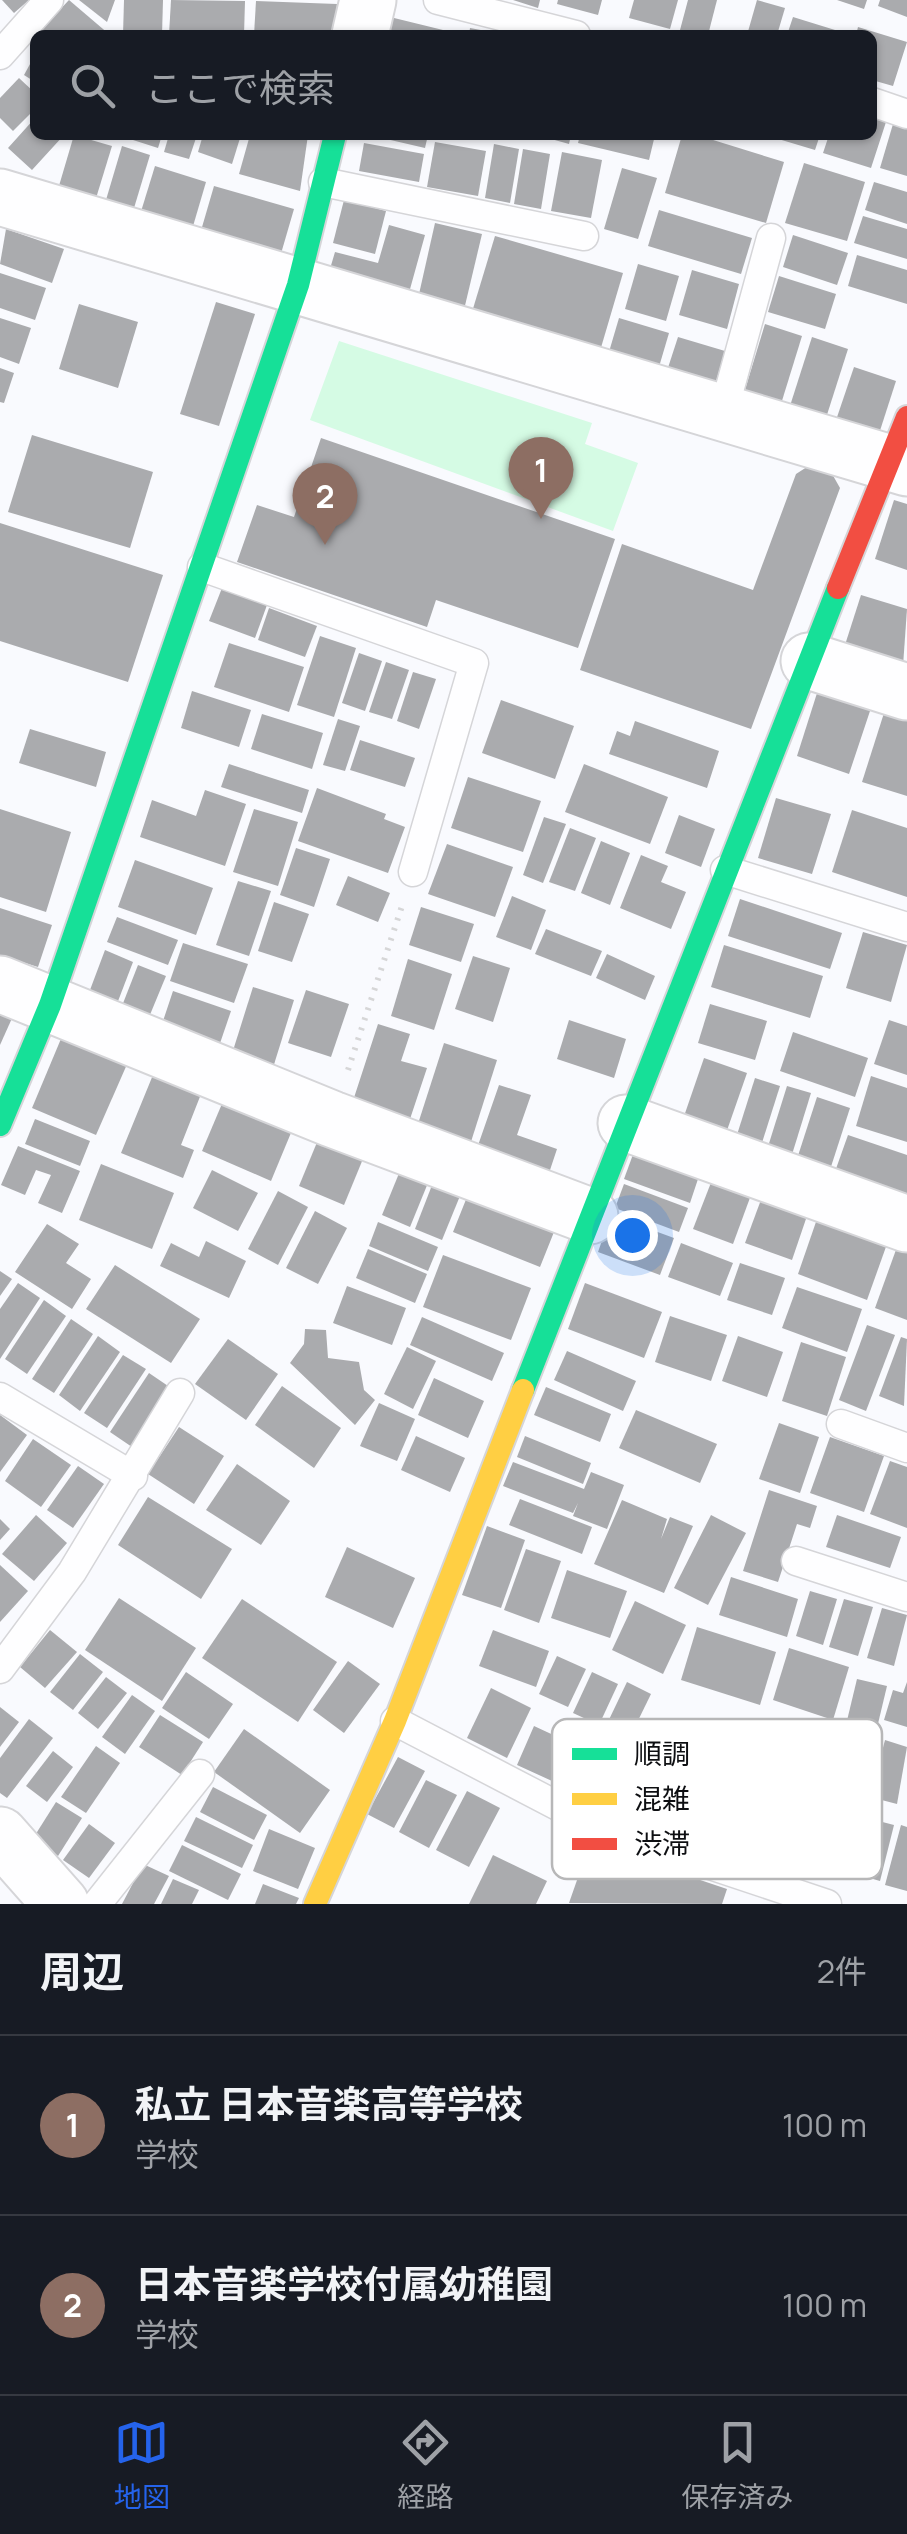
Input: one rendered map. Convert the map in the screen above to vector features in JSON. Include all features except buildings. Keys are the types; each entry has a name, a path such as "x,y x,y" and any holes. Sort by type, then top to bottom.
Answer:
{"street":[{"path":"361,30 368,0"},
{"path":"0,1124 50,1006 298,285 334,140"},
{"path":"0,198 724,413 901,450 809,661 395,1722 315,1904"},
{"path":"809,661 907,692"},
{"path":"0,984 332,1119 590,1216"},
{"path":"626,1123 907,1224"},
{"path":"0,1835 61,1904"}],"lane":[{"path":"0,56 50,0"},
{"path":"438,0 556,30"},
{"path":"877,104 907,114"},
{"path":"323,182 584,236"},
{"path":"724,413 771,238"},
{"path":"202,567 474,663 414,872"},
{"path":"725,870 907,927"},
{"path":"0,1669 72,1572 180,1393"},
{"path":"0,1398 133,1476"},
{"path":"841,1424 907,1448"},
{"path":"796,1561 907,1598"},
{"path":"395,1722 552,1803"},
{"path":"97,1904 200,1774"},
{"path":"752,1879 827,1904"}],"path":[{"path":"332,1119 414,872"}],"green space":[{"path":"339,341 592,423 585,444 638,463 613,531 310,420"}],"traffic: fast":[{"path":"0,1125 50,1005 298,285 334,140"},
{"path":"523,1390 838,588"}],"traffic: slow":[{"path":"315,1904 395,1721 523,1390"}],"traffic: jam":[{"path":"838,588 907,417"}],"place":[{"name":"私立 日本音楽高等学校","path":"541,519"},
{"name":"日本音楽学校付属幼稚園","path":"325,545"}]}
